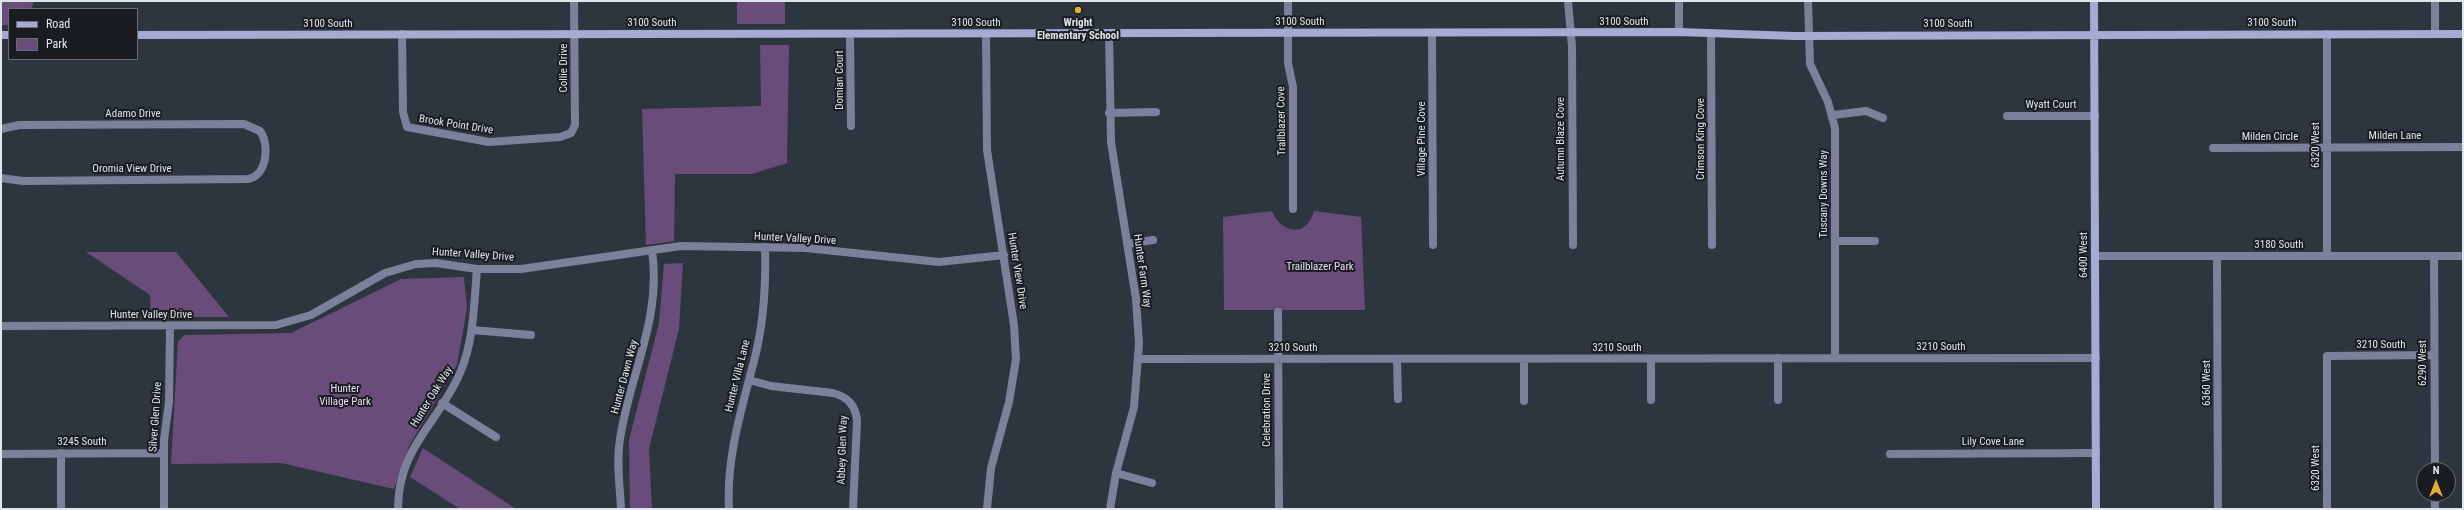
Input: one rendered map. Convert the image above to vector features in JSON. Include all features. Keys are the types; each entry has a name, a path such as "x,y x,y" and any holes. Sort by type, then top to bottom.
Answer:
{"main road":[{"name":"6400 West","path":"2094,1 2096,509"},
{"name":"3100 South","path":"138,35 1679,32 1808,35 2463,34"}],"street":[{"name":"Collie Drive","path":"571,133 575,125 574,1"},
{"name":"Trailblazer Cove","path":"1288,1 1288,64 1293,84 1293,209"},
{"name":"Autumn Blaze Cove","path":"1568,1 1570,33 1573,245"},
{"path":"1679,1 1679,32"},
{"name":"Tuscany Downs Way","path":"1808,1 1810,64 1833,116 1835,135 1835,358"},
{"path":"2435,1 2435,34"},
{"name":"Village Pine Cove","path":"1432,33 1433,245"},
{"name":"Crimson King Cove","path":"1711,33 1712,245"},
{"name":"Brook Point Drive","path":"402,34 403,112 407,127 465,138 498,142 560,136 571,133"},
{"name":"Domian Court","path":"850,34 851,126"},
{"name":"Hunter View Drive","path":"986,34 986,138 1014,325 1016,359 1009,402 991,468 987,509"},
{"name":"Hunter Farm Way","path":"1109,34 1109,113 1112,151 1137,314 1139,359 1131,423 1116,472 1110,509"},
{"name":"6320 West","path":"2327,34 2327,256"},
{"path":"1833,116 1862,110 1883,118"},
{"path":"1109,113 1156,112"},
{"name":"Wyatt Court","path":"2007,116 2095,116"},
{"name":"Adamo Drive","path":"1,129 18,125 244,124 254,127 262,134 264,162 260,172"},
{"name":"Milden Lane","path":"2327,148 2463,147"},
{"name":"Milden Circle","path":"2212,148 2327,148"},
{"name":"Oromia View Drive","path":"1,178 23,181 244,179 251,178 260,172"},
{"path":"1127,244 1153,240"},
{"path":"1835,241 1876,241"},
{"name":"Hunter Valley Drive","path":"1,326 264,326 288,323 311,315 385,274 406,266 436,263 477,269 535,267 681,246 815,249 938,262 1004,255"},
{"name":"Hunter Villa Lane","path":"729,509 732,447 762,314 765,247"},
{"name":"Hunter Dawn Way","path":"621,509 620,440 653,311 655,272 652,250"},
{"name":"3180 South","path":"2095,256 2463,256"},
{"name":"6360 West","path":"2217,256 2218,509"},
{"name":"6290 West","path":"2434,256 2435,462"},
{"name":"Hunter Oak Way","path":"398,509 400,486 407,461 463,367 472,330 477,269"},
{"name":"Celebration Drive","path":"1278,312 1278,509"},
{"name":"Silver Glen Drive","path":"164,509 164,453 169,402 170,326"},
{"path":"472,330 531,335"},
{"name":"3210 South","path":"2327,356 2434,355"},
{"name":"6320 West","path":"2327,356 2328,509"},
{"path":"1651,358 1651,400"},
{"path":"1778,358 1778,400"},
{"name":"3210 South","path":"1139,359 2096,358"},
{"path":"1397,359 1398,400"},
{"path":"1524,359 1524,401"},
{"name":"Abbey Glen Way","path":"748,380 771,386 833,393 843,396 850,402 856,411 857,422 853,509"},
{"path":"442,403 496,437"},
{"path":"61,453 61,509"},
{"name":"3245 South","path":"1,454 164,453"},
{"name":"Lily Cove Lane","path":"1890,454 2096,453"},
{"path":"1116,472 1152,483"}],"green space":[{"path":"1,1 34,1 31,8 8,8 8,25 1,25"},
{"path":"737,1 785,1 785,24 737,24"},
{"path":"760,45 789,45 787,163 752,174 675,174 674,241 646,245 642,109 761,106"},
{"name":"Trailblazer Park","path":"1272,211 1276,219 1281,224 1294,230 1306,226 1311,220 1314,211 1361,217 1365,310 1224,310 1223,217"},
{"path":"86,252 176,252 229,317 151,317 150,295"},
{"path":"683,263 679,329 649,449 652,509 630,509 629,440 659,323 664,264"},
{"name":"Hunter Village Park","path":"464,277 467,308 457,365 409,446 394,489 281,463 171,464 178,341 185,335 291,333 401,279"},
{"path":"423,448 516,509 460,509 410,477"}],"place":[{"name":"Wright Elementary School","path":"1078,10"}]}
